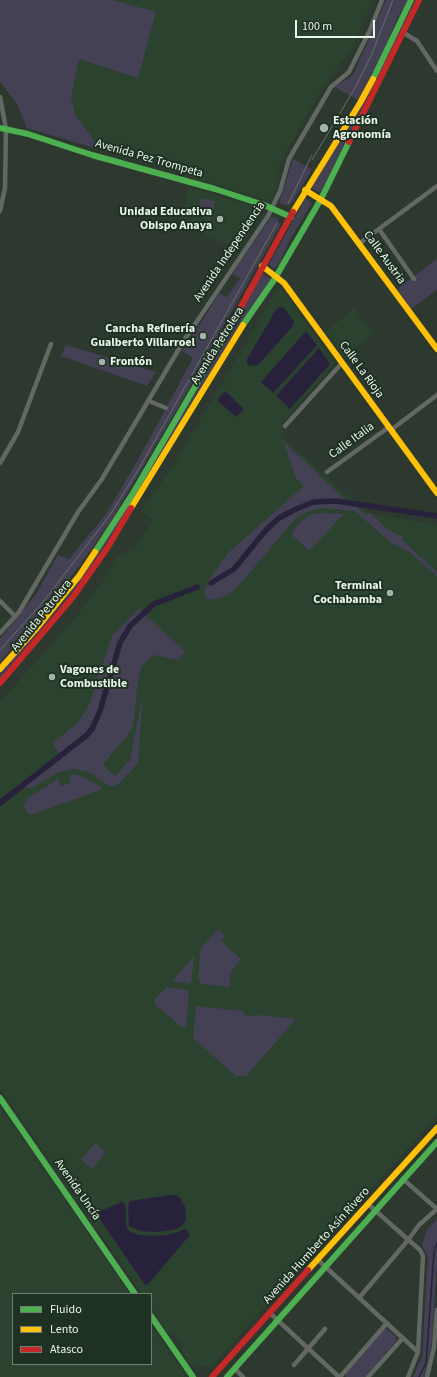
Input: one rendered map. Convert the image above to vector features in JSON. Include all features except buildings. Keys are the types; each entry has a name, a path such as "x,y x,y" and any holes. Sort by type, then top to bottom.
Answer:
{"main road":[{"name":"Avenida Petrolera","path":"0,669 62,598 103,542 218,349 262,266 305,190 360,103 411,0"},
{"name":"Avenida Petrolera","path":"0,683 73,597 108,547 233,339 276,277 321,199 404,34 419,0"},
{"name":"Avenida Pez Trompeta","path":"3,129 28,134 92,155 214,189 271,208 291,217"},
{"name":"Calle Austria","path":"305,190 331,206 360,243 437,349"},
{"name":"Calle La Rioja","path":"262,266 284,283 437,493"},
{"name":"Avenida Uncía","path":"0,1098 135,1293"},
{"name":"Avenida Humberto Asín Rivero","path":"212,1377 271,1314 437,1128"},
{"name":"Avenida Humberto Asín Rivero","path":"227,1377 403,1179 436,1145"},
{"path":"152,1317 193,1377"}],"street":[{"name":"Avenida Independencia","path":"0,633 15,616 45,569 78,512 102,480 206,305 271,208 280,191 290,159 331,87 349,72 370,30 382,0"},
{"path":"404,34 417,41 437,71"},
{"path":"0,97 3,129 5,188 0,211"},
{"path":"360,243 437,186"},
{"path":"379,229 414,279"},
{"path":"0,463 18,432 51,344"},
{"path":"285,426 342,363"},
{"name":"Calle Italia","path":"327,472 437,395"},
{"path":"149,401 166,408"},
{"path":"0,601 15,616"},
{"path":"359,1298 419,1225 437,1209 403,1179"},
{"path":"369,1205 420,1250 423,1256 418,1352 408,1377"},
{"path":"318,1260 418,1352"},
{"path":"427,1377 434,1347 437,1310"},
{"path":"271,1314 340,1377 386,1323"},
{"path":"294,1365 325,1329"},
{"path":"368,1377 403,1338"},
{"path":"434,1347 437,1356"},
{"path":"235,1369 243,1377"}],"shaded area":[{"path":"0,0 373,0 353,47 326,82 284,156 276,174 277,187 270,201 27,128 17,104 0,81"},
{"path":"0,0 112,0 156,12 138,78 79,59 71,97 75,114 97,145 98,149 27,128 17,104 0,81"},
{"path":"386,0 408,0 404,9 399,15 381,56 358,100 335,87 353,75"},
{"path":"416,0 320,193 311,188"},
{"path":"293,159 312,169 292,203 285,205 279,203"},
{"name":"Unidad Educativa Obispo Anaya","path":"188,187 260,208 262,213 239,249 180,225"},
{"path":"201,198 215,201 211,219 197,216"},
{"path":"306,198 312,203 289,241 279,264 274,269 269,264"},
{"path":"271,217 277,218 280,225 177,409 112,519 78,568 0,662 0,639 36,594 58,555 69,559 106,514 139,458 193,358 182,351 220,293 227,297 240,278 232,274"},
{"path":"437,259 437,290 411,309 397,289"},
{"path":"262,273 272,279 85,577 0,679 0,673 65,599"},
{"path":"277,290 282,290 335,363 281,425 285,440 368,513 437,524 437,1116 211,1367 191,1365 182,1352 183,1347 173,1333 167,1332 152,1309 152,1293 141,1293 0,1089 0,702 77,616 102,582 117,556 135,549 153,520 141,512 173,466"},
{"path":"277,308 284,308 294,321 293,326 258,365 249,366 246,361"},
{"path":"354,308 373,334 343,357 326,332"},
{"path":"306,331 317,345 273,393 261,382"},
{"name":"Frontón","path":"66,345 156,372 147,386 61,356"},
{"path":"319,348 330,364 290,409 276,396"},
{"path":"225,391 244,409 236,417 217,400"},
{"path":"283,441 351,505 354,505 366,516 368,513 372,514 386,528 403,537 401,539 437,572 437,576 408,551 391,543 355,511 322,508 309,511 297,517 239,585 227,596 210,600 206,597 205,592 209,580 228,553 304,486 296,478"},
{"path":"312,514 344,514 309,551 291,534 302,520"},
{"path":"139,608 142,612 122,634 116,647 94,720 86,732 59,754 53,743 75,725 88,708 112,636"},
{"path":"144,614 185,651 178,660 155,655 148,659 141,667 138,680 133,727 124,741 103,765 115,776 130,760 143,695 138,763 119,784 111,787 89,772 73,769 57,773 32,788 21,788 89,735 96,726 121,644 127,633"},
{"path":"75,774 94,782 103,789 31,815 27,813 24,805 28,798 58,779 61,786 71,783 69,776"},
{"path":"218,929 225,936 221,941 241,959 231,972 229,987 202,984 198,980 201,948"},
{"path":"194,956 191,984 172,981"},
{"path":"167,987 189,990 186,1025 183,1028 155,1005 155,999"},
{"path":"196,1006 244,1011 244,1015 296,1019 246,1076 236,1076 193,1038"},
{"path":"0,1106 129,1293 12,1293 12,1365 152,1365 152,1326 187,1377 0,1377"},
{"path":"95,1143 106,1152 92,1169 81,1160"},
{"path":"176,1195 180,1198 185,1207 186,1220 182,1226 173,1230 156,1232 140,1231 129,1226 128,1206 130,1201"},
{"path":"122,1202 125,1204 126,1225 129,1231 135,1234 149,1236 168,1235 186,1229 190,1235 148,1284 145,1285 97,1215 98,1212"},
{"path":"437,1220 437,1263 432,1342 424,1377 413,1377 422,1357 428,1257 422,1245 427,1229"},
{"path":"385,1328 396,1336 396,1341 365,1377 346,1377 346,1373"}],"waterway":[{"path":"211,583 234,569 266,530 279,518 314,502 336,501 437,516"},
{"path":"0,803 87,735 92,729 100,711 120,643 130,626 154,604 197,587"},
{"path":"419,1377 426,1363 434,1252 437,1243"}],"tram line":[{"path":"312,160 356,86 371,56 393,0"},
{"path":"288,204 312,155"},
{"path":"0,650 43,602 110,515 140,467 277,223"}],"traffic: fast":[{"path":"373,79 411,0"},
{"path":"0,128 28,134 92,155 215,189 264,205 291,217"},
{"path":"243,325 274,280 321,199 349,142"},
{"path":"95,552 132,495 232,323"},
{"path":"0,1098 134,1293"},
{"path":"227,1377 437,1142"},
{"path":"152,1317 193,1377"}],"traffic: slow":[{"path":"293,212 360,103 373,79"},
{"path":"305,190 331,206 437,349"},
{"path":"262,266 284,283 437,493"},
{"path":"131,508 243,325"},
{"path":"0,669 36,629 79,576 95,552"},
{"path":"308,1270 437,1128"}],"traffic: jam":[{"path":"349,142 419,0"},
{"path":"232,323 293,212"},
{"path":"0,683 73,597 108,547 131,508"},
{"path":"212,1377 308,1270"}],"place":[{"name":"Estación Agronomía","path":"324,128"},
{"name":"Unidad Educativa Obispo Anaya","path":"220,219"},
{"name":"Cancha Refinería Gualberto Villarroel","path":"203,336"},
{"name":"Frontón","path":"102,362"},
{"name":"Terminal Cochabamba","path":"390,593"},
{"name":"Vagones de Combustible","path":"52,677"}]}
